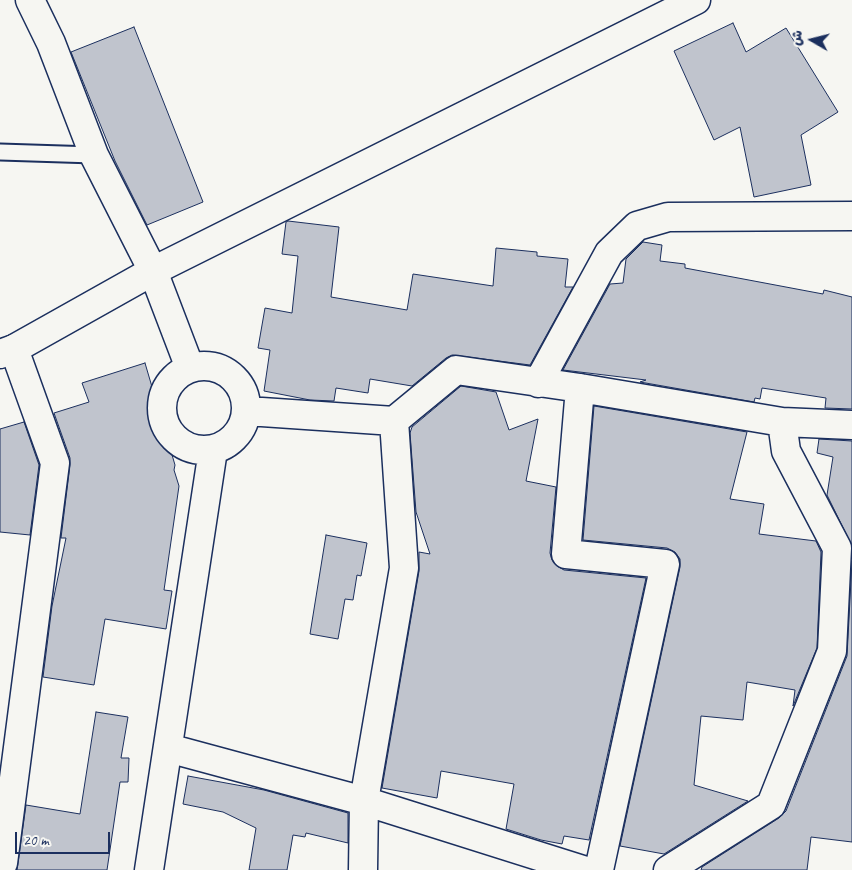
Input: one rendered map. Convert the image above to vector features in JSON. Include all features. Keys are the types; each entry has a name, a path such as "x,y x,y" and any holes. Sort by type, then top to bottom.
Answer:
{"street":[{"path":"30,0 51,43 94,155 153,271 190,368"},
{"path":"1,865 55,463 7,351 153,271 696,0"},
{"path":"538,383 610,254 637,226 668,217 852,216"},
{"path":"203,365 218,367 230,374 240,384 246,397 247,411 243,425 235,437 224,446 213,450 197,450 184,446 169,431 162,412 163,398 168,385 178,375 190,368 203,365"},
{"path":"247,411 394,421 456,370 580,388 782,422 852,425"},
{"path":"580,388 566,554 665,564 599,870"},
{"path":"363,870 364,801 404,568 394,421"},
{"path":"668,870 771,805 832,651 837,548 786,451 782,422"},
{"path":"149,870 213,450"},
{"path":"168,748 364,801 583,870"}],"lane":[{"path":"0,152 94,155"}],"building":[{"path":"733,23 746,52 786,28 838,112 801,135 811,185 754,197 740,127 714,140 674,51"},
{"path":"134,27 203,202 147,225 115,161 71,52"},
{"path":"286,222 339,227 331,297 407,310 413,274 493,286 496,248 537,252 537,256 568,259 565,287 573,287 530,365 452,355 412,386 370,379 368,393 336,388 334,401 310,400 264,391 270,350 258,348 265,308 292,313 298,256 282,254"},
{"path":"643,242 662,245 660,261 685,264 685,268 823,294 824,290 852,297 852,409 825,408 826,398 762,388 760,399 755,398 754,402 640,382 646,380 563,370 610,284 623,283 626,259"},
{"path":"145,363 175,465 174,470 179,486 164,590 172,591 166,629 105,619 94,685 43,677 52,606 66,538 61,538 70,465 70,458 54,413 89,402 82,383"},
{"path":"461,386 496,392 509,430 538,419 526,481 556,487 550,553 552,560 557,566 564,570 646,578 589,840 564,836 562,844 541,840 506,829 514,784 441,771 437,798 382,788 419,571 419,552 430,554 416,512 410,433 412,427"},
{"path":"594,406 747,432 730,499 764,504 759,534 816,541 821,552 817,648 793,706 795,690 747,682 743,720 701,716 694,785 748,801 664,854 620,846 680,567 680,559 675,552 667,548 583,540"},
{"path":"24,422 39,465 30,535 0,532 0,429"},
{"path":"819,439 852,441 852,546 827,495 833,457 817,453"},
{"path":"326,535 367,543 361,576 357,575 353,600 345,599 338,639 310,634"},
{"path":"852,561 852,842 811,837 807,870 701,870 702,867 779,818 786,811 847,656"},
{"path":"96,712 128,717 121,758 129,758 128,782 120,782 107,870 17,870 26,805 80,814"},
{"path":"188,776 264,790 348,813 348,843 306,833 305,837 293,835 287,870 249,870 256,828 223,812 183,804"}]}
